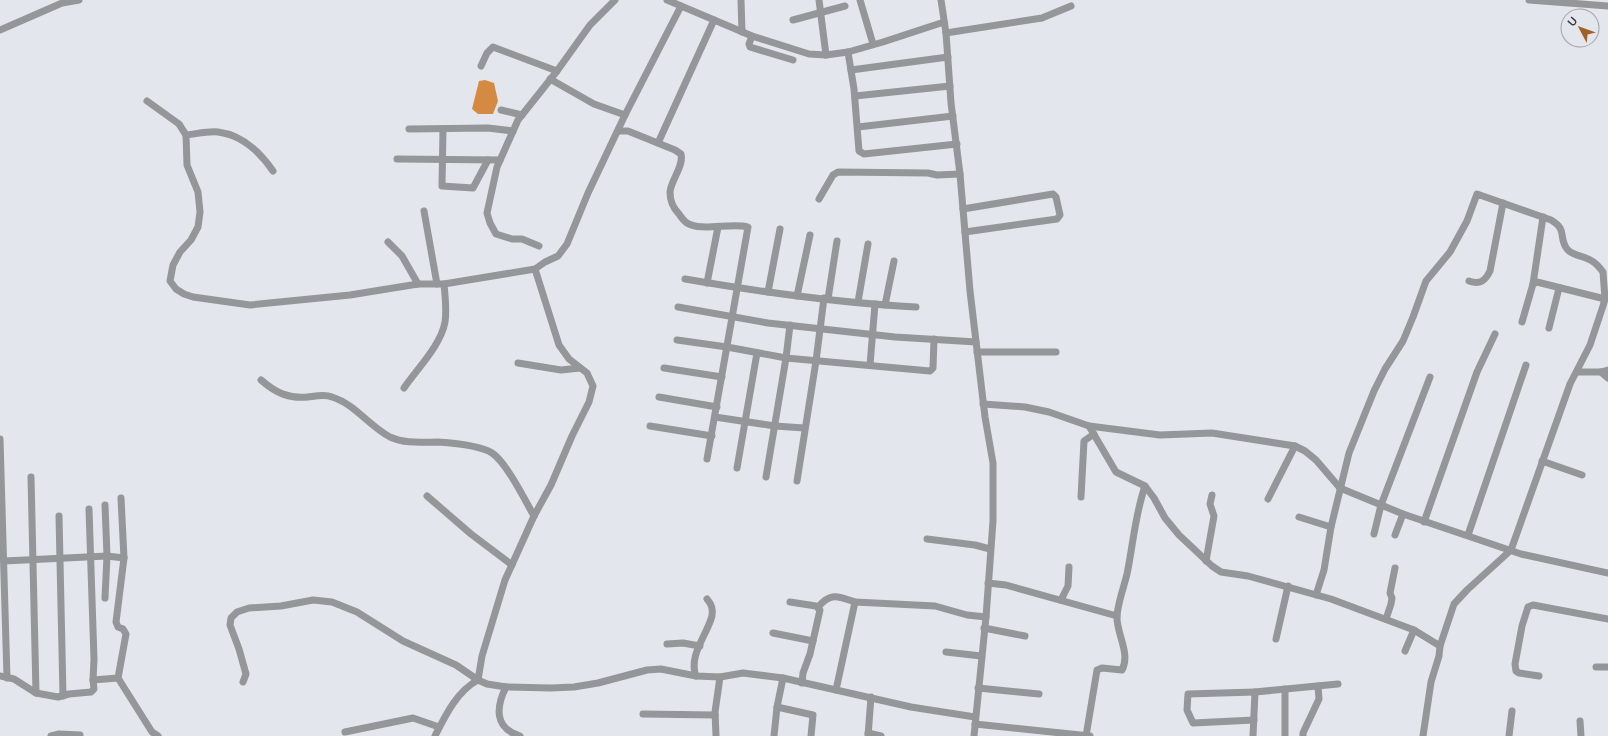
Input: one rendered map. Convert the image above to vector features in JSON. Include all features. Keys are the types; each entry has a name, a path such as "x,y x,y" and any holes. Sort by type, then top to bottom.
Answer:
{"street":[{"path":"0,30 62,3 79,0"},
{"path":"539,246 522,239 512,239 496,234 490,223 488,213 497,166 522,115 557,71 590,25 615,0"},
{"path":"666,0 752,36 809,54 826,55 848,52 944,22"},
{"path":"741,0 742,32"},
{"path":"819,0 826,55"},
{"path":"860,0 873,44"},
{"path":"941,0 946,33 977,352 983,404 993,463 994,501 986,617 974,736"},
{"path":"1529,0 1589,2 1608,6"},
{"path":"147,101 179,124 186,135 187,165 198,192 200,212 198,227 191,240 180,252 173,265 170,277 172,284 184,294 193,297 250,305 343,296 418,284 440,284 535,270 545,262 562,253 625,115 681,6"},
{"path":"793,20 845,6"},
{"path":"946,33 1042,18 1071,6"},
{"path":"658,143 714,20"},
{"path":"752,36 749,44 750,46 793,60"},
{"path":"480,66 487,53 493,47 557,71"},
{"path":"848,52 855,96 859,151 863,154 957,144"},
{"path":"851,70 948,57"},
{"path":"550,79 594,104 625,115"},
{"path":"855,96 950,86"},
{"path":"501,110 522,115"},
{"path":"858,126 953,116"},
{"path":"409,129 443,130 488,128 513,131"},
{"path":"443,130 442,186 473,188 488,160"},
{"path":"618,131 628,131 680,153 682,156 671,184 670,198 674,209 686,223 718,227 748,227 708,459"},
{"path":"186,135 217,132 231,135 256,149 273,171"},
{"path":"397,159 500,160"},
{"path":"819,199 833,175 838,172 928,173 938,175 960,174"},
{"path":"963,208 1053,194 1056,195 1060,215 1057,220 965,232"},
{"path":"1316,595 1324,570 1331,527 1349,453 1374,391 1385,369 1403,341 1428,276 1440,265 1450,252 1467,221 1477,194 1551,220 1560,226 1563,232 1565,245 1570,252 1593,261 1603,272 1606,281 1605,299 1592,338 1570,384 1510,550 1454,604 1440,646 1439,656 1431,682 1423,736"},
{"path":"1469,281 1476,284 1480,283 1487,277 1490,271 1503,203"},
{"path":"404,388 436,343 442,332 445,320 440,284 424,211"},
{"path":"1522,322 1533,284 1543,217"},
{"path":"707,283 718,227"},
{"path":"768,292 780,230"},
{"path":"797,296 810,235"},
{"path":"797,481 820,328 837,241"},
{"path":"388,242 402,256 418,284"},
{"path":"858,302 868,244"},
{"path":"885,305 894,261"},
{"path":"478,680 482,656 496,605 534,516 551,485 572,436 589,402 593,386 587,374 569,359 559,345 535,270"},
{"path":"685,279 797,296 916,307"},
{"path":"1533,284 1537,282 1605,299"},
{"path":"1549,328 1559,288"},
{"path":"870,365 875,304"},
{"path":"678,307 790,325 872,334 976,342"},
{"path":"766,477 790,325"},
{"path":"1424,522 1477,372 1495,334"},
{"path":"678,340 728,347 786,358 930,371 933,368 934,339"},
{"path":"977,352 1056,352"},
{"path":"737,468 757,353"},
{"path":"518,363 561,370 580,368"},
{"path":"1468,535 1526,365"},
{"path":"664,368 722,376"},
{"path":"1577,372 1605,371 1608,378"},
{"path":"1374,534 1381,505 1430,377"},
{"path":"261,380 280,394 297,398 331,396 343,401 390,436 401,440 468,445 492,453 506,469 534,516"},
{"path":"659,397 717,407"},
{"path":"983,404 1025,406 1049,412 1089,426 1160,435 1212,433 1295,446 1305,451 1316,460 1340,488 1403,514 1510,550 1554,562 1608,573"},
{"path":"715,417 775,426 804,428"},
{"path":"650,426 712,436"},
{"path":"1089,426 1116,472 1145,486 1154,498 1165,518 1179,535 1206,561 1221,572 1248,576 1316,595 1414,630 1440,646"},
{"path":"1081,497 1084,441 1094,434"},
{"path":"0,440 4,561 3,677 14,679 36,693 58,697 69,694 91,692 94,689 89,509"},
{"path":"1268,499 1295,446"},
{"path":"1542,461 1582,474"},
{"path":"31,477 36,693"},
{"path":"1086,736 1097,670 1102,668 1120,670 1123,668 1124,652 1117,616 1127,573 1139,503 1145,486"},
{"path":"1206,561 1214,516 1210,504 1212,495"},
{"path":"427,496 471,534 512,565"},
{"path":"121,498 124,558 116,622 118,627 123,629 126,634 118,678 152,732 158,736"},
{"path":"105,505 107,556 105,598"},
{"path":"1395,535 1403,514"},
{"path":"59,516 63,696"},
{"path":"1299,517 1331,527"},
{"path":"927,539 975,545 990,549"},
{"path":"4,561 33,561 107,556 124,558"},
{"path":"1062,600 1068,586 1069,567"},
{"path":"1386,619 1391,604 1392,598 1390,594 1395,568"},
{"path":"988,583 1006,585 1117,616"},
{"path":"1276,639 1288,586"},
{"path":"818,607 824,600 831,597 840,597 855,602 935,606 966,615 986,617"},
{"path":"696,676 693,670 694,660 713,610 707,599"},
{"path":"243,682 246,674 230,625 231,618 237,612 249,608 281,606 313,600 332,602 357,612 403,642 456,665 478,680 487,684 506,687 574,687 610,680 647,670 661,670 696,676 720,677 743,673 783,678 871,697 975,721 1008,732 1091,736"},
{"path":"790,602 818,607"},
{"path":"836,690 855,602"},
{"path":"1539,676 1519,673 1516,671 1515,664 1522,626 1528,607 1533,605 1608,619"},
{"path":"802,683 803,673 813,641 820,610 818,607"},
{"path":"984,628 1025,636"},
{"path":"1405,651 1414,630"},
{"path":"773,633 813,641"},
{"path":"667,644 700,646"},
{"path":"946,652 981,656"},
{"path":"1596,667 1608,667"},
{"path":"716,736 715,715 720,677"},
{"path":"93,680 118,678"},
{"path":"774,736 777,707 783,678"},
{"path":"434,736 449,709 472,683 478,680"},
{"path":"1254,720 1193,723 1187,710 1188,694 1255,692 1338,684"},
{"path":"1303,736 1319,699 1318,686"},
{"path":"506,687 500,699 499,714 504,727 512,734 520,736"},
{"path":"978,688 1039,694"},
{"path":"1285,689 1285,736"},
{"path":"1253,736 1255,692"},
{"path":"871,697 868,734 881,736"},
{"path":"777,707 813,715 811,736"},
{"path":"1509,736 1512,711"},
{"path":"643,714 715,715"},
{"path":"345,732 413,718 439,727"},
{"path":"1580,721 1581,736"},
{"path":"51,736 58,734 80,735"}],"shaded area":[{"path":"485,80 494,83 498,101 493,114 478,114 472,109 479,81"}]}
